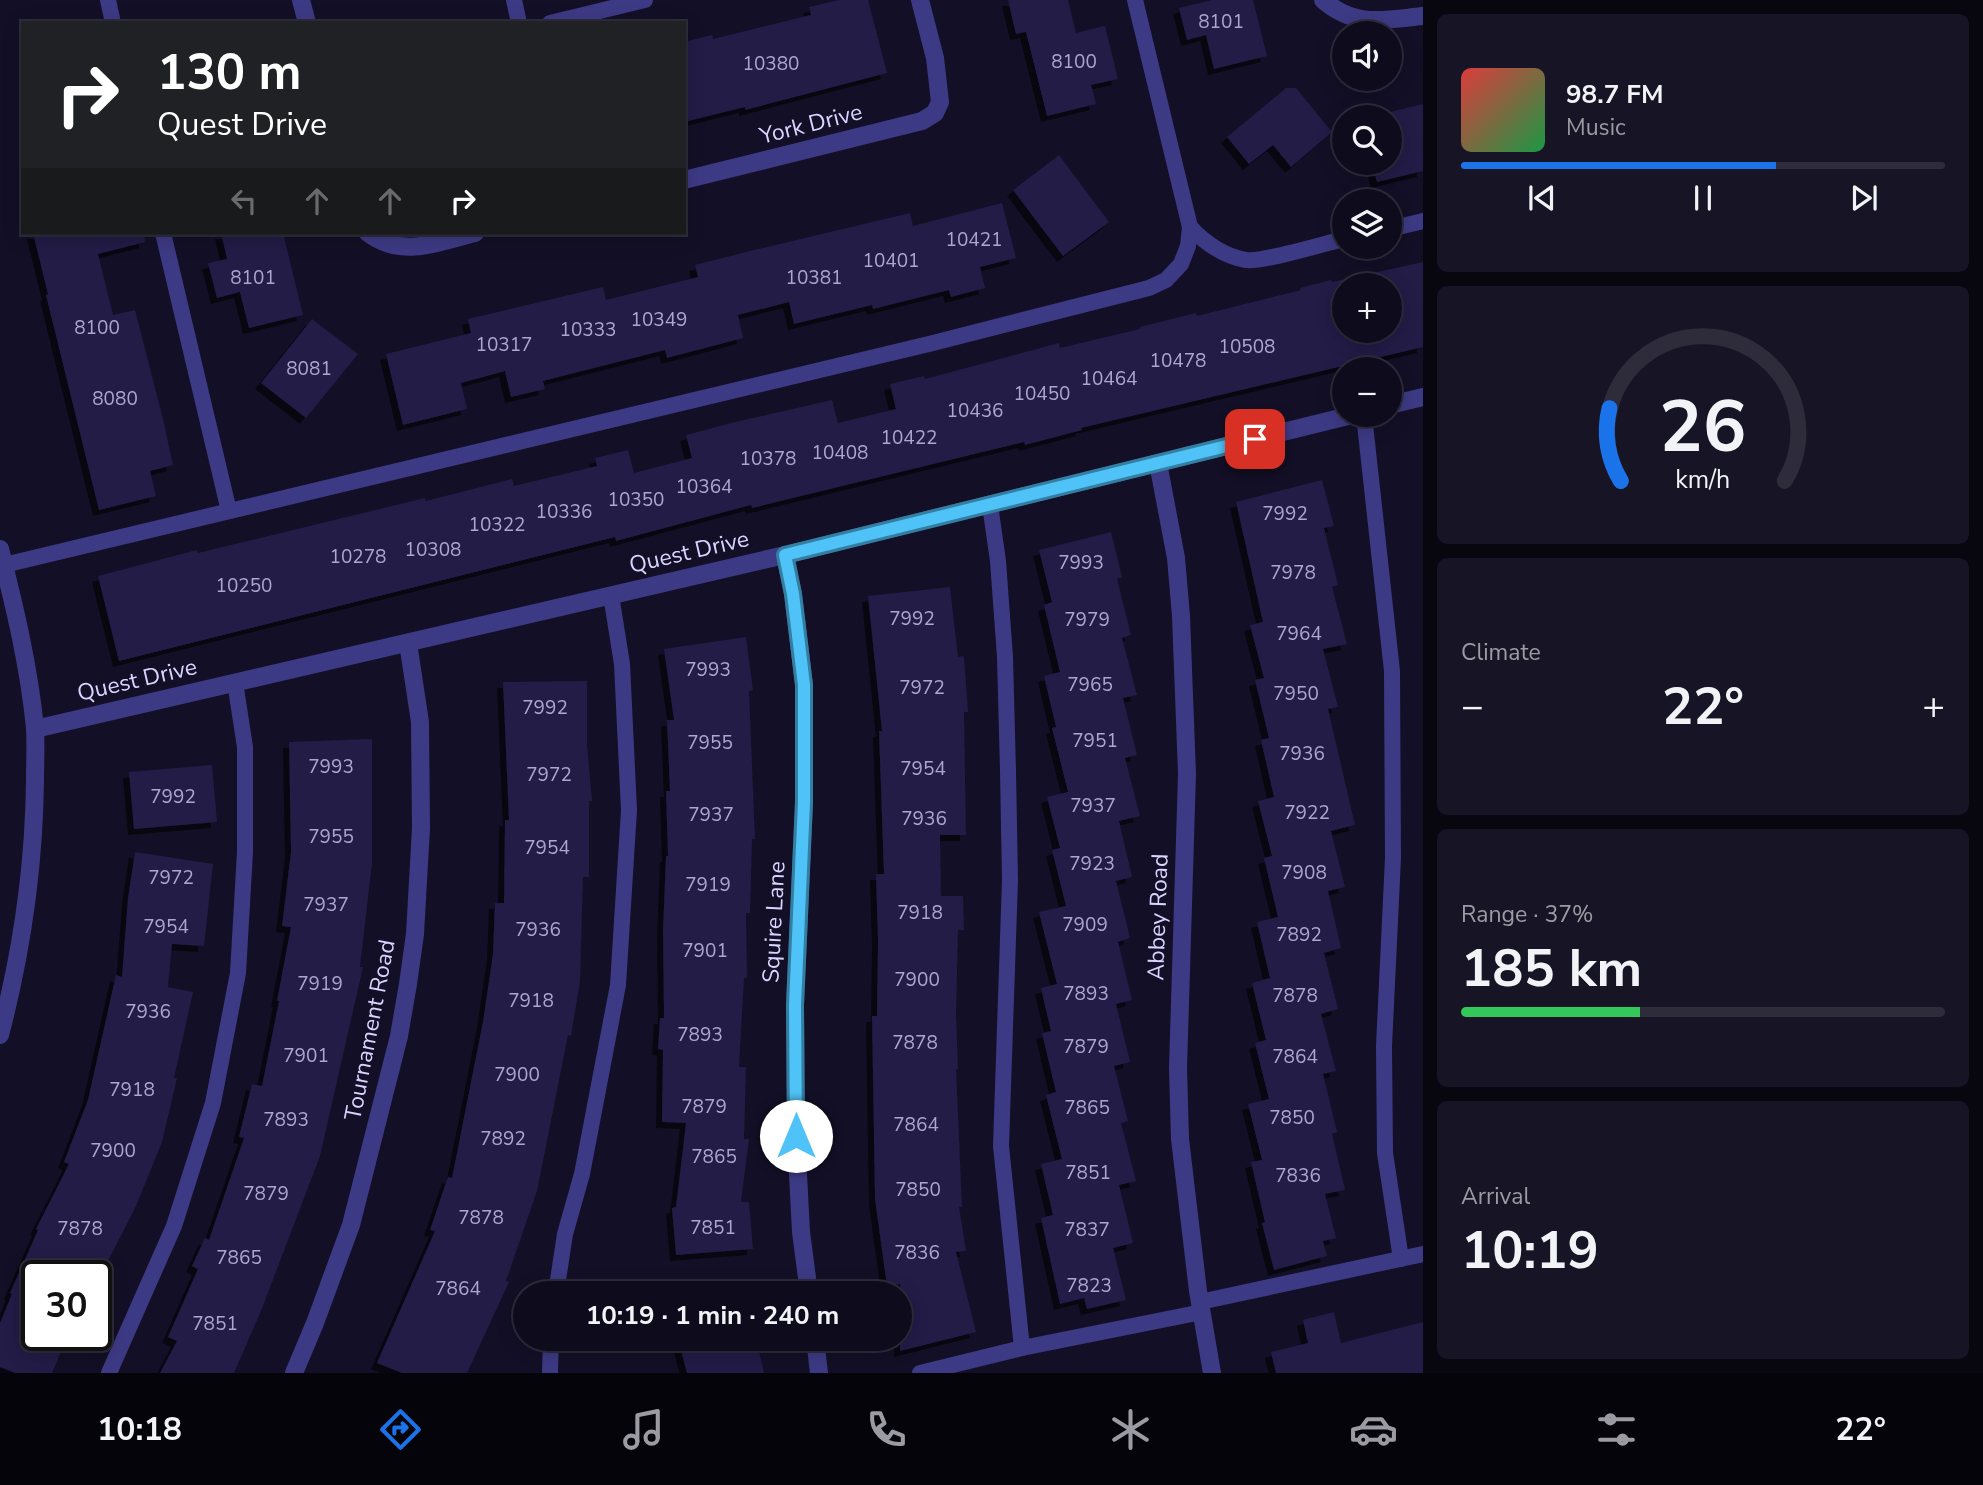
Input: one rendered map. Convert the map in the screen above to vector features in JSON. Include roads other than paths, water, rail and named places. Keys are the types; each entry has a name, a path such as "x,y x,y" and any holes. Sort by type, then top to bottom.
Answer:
{"street":[{"path":"301,0 306,21"},
{"name":"York Drive","path":"686,180 922,121 935,114 940,102 935,58 920,0"},
{"path":"1323,0 1342,13 1367,21 1423,16"},
{"path":"371,235 389,245 404,248 466,235"},
{"path":"1402,402 1423,397"},
{"name":"Quest Drive","path":"35,729 785,555 1332,420"},
{"name":"Abbey Road","path":"1158,463 1176,558 1187,774 1178,1068 1180,1127 1201,1307 1212,1373"},
{"name":"Squire Lane","path":"785,555 793,594 804,685 804,802 795,1005 796,1123 808,1281"},
{"path":"0,1035 24,928 34,811 35,729 21,632 2,558"},
{"name":"Tournament Road","path":"293,1373 315,1323 351,1225 399,1036 408,984 415,934 421,828 420,722 408,643"},
{"path":"816,1351 819,1373"}],"lane":[{"path":"108,0 113,21"},
{"path":"514,0 519,21"},
{"path":"558,21 645,0"},
{"path":"2,558 229,511 933,343 1149,288 1166,280 1181,264 1188,246 1190,227 1135,0"},
{"path":"1402,226 1423,221"},
{"path":"1190,227 1205,243 1222,253 1249,261 1332,242"},
{"path":"163,235 229,511"},
{"path":"1365,427 1392,671 1393,858 1384,1046 1385,1153 1401,1259"},
{"path":"990,505 998,561 1005,657 1010,880 1001,1146 1022,1348"},
{"path":"558,1281 565,1234 582,1174 618,985 629,810 622,664 611,595"},
{"path":"109,1373 178,1213 213,1102 237,973 245,852 245,747 235,682"},
{"path":"920,1373 1423,1254"},
{"path":"550,1373 551,1351"}]}
